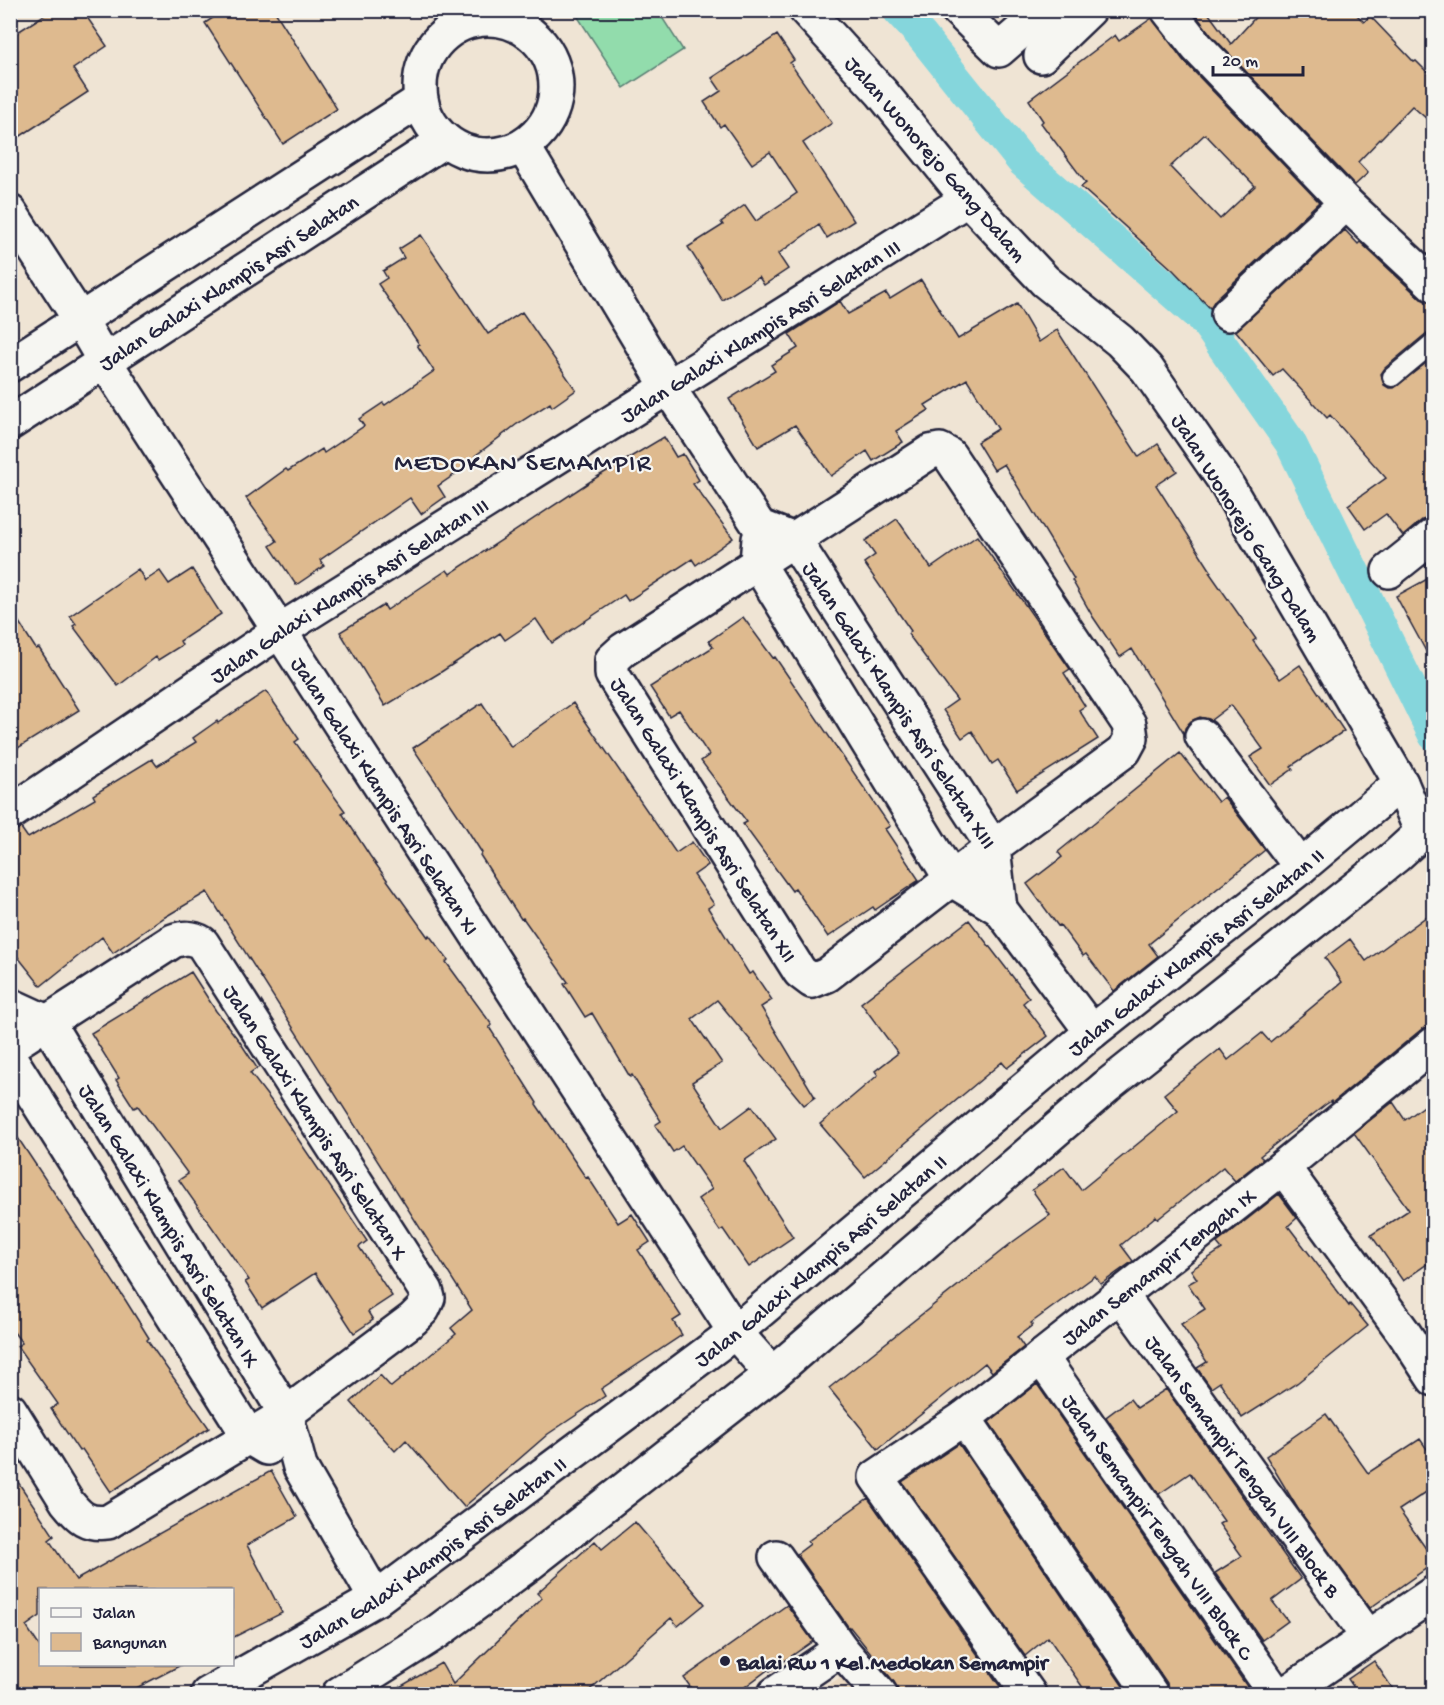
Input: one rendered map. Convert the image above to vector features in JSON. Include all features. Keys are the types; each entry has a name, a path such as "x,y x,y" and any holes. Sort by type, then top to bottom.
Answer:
{"street":[{"name":"Jalan Wonorejo Gang Dalam","path":"771,1374 1107,1086 1417,839 1420,828 1401,783 1224,480 1147,369 1120,341 1045,281 968,199 882,93 806,10"},
{"path":"958,10 999,50 1045,10"},
{"path":"1041,56 1089,10"},
{"path":"1168,10 1197,47 1346,202 1434,285"},
{"path":"446,19 472,21 494,19 514,25 532,36 546,52 554,72 556,93 551,114 540,132 523,146 504,153 484,155 463,151 445,140 429,122 421,100 420,79 426,59 446,19"},
{"path":"10,365 421,100"},
{"name":"Jalan Galaxi Klampis Asri Selatan","path":"10,423 445,140"},
{"path":"523,146 668,387 759,526 757,562"},
{"name":"Jalan Galaxi Klampis Asri Selatan III","path":"10,813 281,630 968,199"},
{"path":"1228,314 1346,202"},
{"name":"Jalan Galaxi Klampis Asri Selatan XI","path":"10,212 735,1332 771,1374"},
{"name":"Jalan Galaxi Klampis Asri Selatan XII","path":"952,880 827,975 812,981 800,972 612,674 612,660 623,650 757,562 930,452 940,450 949,455 1129,724 1131,738 1124,752 993,847"},
{"name":"Jalan Galaxi Klampis Asri Selatan XIII","path":"759,526 794,540 993,847 1000,909"},
{"path":"1389,571 1434,536"},
{"name":"Jalan Galaxi Klampis Asri Selatan XIII","path":"757,562 952,880 1000,909 1092,1032"},
{"path":"1202,736 1301,867"},
{"name":"Jalan Galaxi Klampis Asri Selatan II","path":"208,1695 376,1599 735,1332 1092,1032 1301,867 1401,783"},
{"path":"952,880 993,847"},
{"name":"Jalan Galaxi Klampis Asri Selatan X","path":"10,1046 173,941 190,938 202,944 426,1291 428,1298 426,1304 413,1319 286,1414 250,1438 108,1522 87,1522 78,1516 10,1410"},
{"path":"10,1005 47,1022"},
{"name":"Jalan Galaxi Klampis Asri Selatan IX","path":"47,1022 286,1414 300,1467 376,1599"},
{"name":"Jalan Semampir Tengah IX","path":"1029,1695 876,1478 964,1418 1283,1167 1434,1044"},
{"name":"Jalan Galaxi Klampis Asri Selatan IX","path":"10,1059 250,1438 300,1467"},
{"path":"1283,1167 1434,1379"},
{"name":"Jalan Semampir Tengah VIII Block B","path":"1120,1295 1368,1637"},
{"name":"Jalan Semampir Tengah VIII Block C","path":"1041,1357 1276,1695"},
{"path":"339,1695 436,1632 529,1564 771,1374"},
{"path":"964,1418 1151,1695"},
{"path":"776,1557 841,1648 880,1695"},
{"path":"1285,1695 1434,1593"},
{"path":"775,1695 841,1648"}],"lane":[{"path":"1392,377 1434,342"}],"shaded area":[{"path":"862,1663 883,1694 815,1694"}],"green space":[{"path":"574,11 658,11 683,50 624,88"}],"building":[{"path":"52,10 82,10 107,46 73,69 88,92 10,143 10,37"},
{"path":"225,10 274,10 337,109 283,144 205,23"},
{"path":"1192,10 1206,10 1231,44 1262,10 1352,10 1364,22 1370,16 1414,62 1416,61 1434,79 1434,125 1412,106 1358,162 1368,173 1355,185 1211,35"},
{"path":"1152,18 1183,60 1319,202 1215,300 1210,308 1173,270 1081,187 1086,183 1041,123 1043,121 1029,100 1115,35 1119,41","holes":["1205,134 1255,186 1220,219 1170,167"]},
{"path":"777,35 794,60 790,63 832,123 803,143 854,221 827,238 819,225 778,254 788,269 764,285 759,277 722,300 688,247 723,225 721,222 745,205 756,221 797,193 770,152 752,164 724,124 720,127 704,102 721,91 712,78"},
{"path":"1345,230 1421,299 1434,303 1434,331 1427,333 1385,368 1381,374 1384,385 1394,388 1434,357 1434,517 1422,520 1403,536 1386,514 1365,529 1348,505 1386,478 1330,415 1327,418 1282,369 1273,376 1236,331"},
{"path":"421,235 488,334 522,312 576,390 552,407 550,403 517,424 475,456 477,459 438,486 445,497 421,514 410,498 320,560 324,566 296,585 270,546 277,541 246,498 286,469 288,471 322,449 324,453 364,426 359,419 383,403 385,405 434,371 417,345 419,344 378,284 387,278 383,271 404,258 399,249"},
{"path":"921,280 958,339 1017,304 1039,342 1057,330 1139,457 1158,444 1177,471 1156,485 1211,571 1209,572 1256,639 1253,641 1280,679 1300,665 1344,731 1291,766 1293,769 1270,785 1250,757 1263,749 1231,705 1211,720 1200,717 1191,721 1185,728 1184,734 1132,649 1120,657 1093,617 1072,580 1074,579 1004,464 994,470 977,442 998,429 967,379 925,405 929,410 896,431 903,442 873,461 867,451 831,476 795,425 758,447 729,399 775,371 771,365 798,348 789,334 840,301 848,314 886,293 890,299"},
{"path":"664,437 676,457 683,454 699,480 693,484 733,538 696,565 692,559 628,601 624,595 552,643 536,619 505,640 500,633 385,706 340,632 384,605 387,610 447,570 450,574 597,477"},
{"path":"897,519 931,568 977,536 1070,669 1064,673 1085,706 1079,710 1098,739 1017,790 998,760 992,764 972,731 962,738 943,710 957,700 908,634 911,631 864,563 875,555 865,541"},
{"path":"1434,559 1434,666 1396,596 1433,576 1425,566"},
{"path":"138,569 145,581 160,571 169,584 192,569 221,614 180,641 182,645 158,660 156,657 118,686 73,626 76,624 70,616"},
{"path":"10,608 79,710 10,753"},
{"path":"743,617 773,658 775,657 890,826 885,829 919,880 875,910 873,907 828,937 795,888 792,891 743,824 747,822 701,761 709,755 679,710 669,716 650,687 713,647 709,641"},
{"path":"266,691 299,739 295,742 345,811 342,813 370,856 428,937 429,935 448,960 446,962 492,1025 489,1027 536,1104 586,1178 588,1177 618,1223 632,1214 650,1242 638,1250 681,1316 673,1321 682,1335 601,1389 605,1396 548,1434 464,1507 406,1440 395,1451 351,1402 380,1375 391,1387 456,1334 451,1328 472,1310 207,892 165,917 113,953 102,937 41,986 10,947 10,832 21,828 28,838 95,799 93,795 152,759 157,766 196,742 193,738"},
{"path":"482,703 511,747 573,703 676,853 692,842 708,865 694,875 714,904 708,908 749,974 753,972 772,1000 761,1007 815,1097 804,1105 717,1000 692,1019 722,1063 692,1082 722,1128 752,1106 776,1139 744,1161 793,1237 749,1267 723,1229 720,1231 698,1199 712,1189 682,1146 673,1152 655,1125 661,1121 632,1075 630,1077 592,1013 585,1017 564,984 568,982 523,918 521,919 480,855 482,853 458,815 413,748"},
{"path":"1180,753 1218,802 1224,797 1265,850 1149,944 1158,956 1114,991 1086,954 1083,956 1060,925 1058,926 1027,884 1062,857 1058,852"},
{"path":"1434,911 1434,1024 1422,1029 1332,1103 1331,1101 1325,1105 1260,1156 1263,1159 1235,1181 1223,1167 1158,1219 1156,1216 1121,1245 1133,1261 1101,1284 1095,1276 1031,1323 1033,1325 1017,1337 1024,1347 992,1372 985,1363 878,1449 829,1388 1050,1215 1032,1190 1064,1167 1081,1190 1178,1111 1164,1094 1220,1049 1228,1060 1262,1033 1270,1042 1342,982 1325,958 1350,939 1366,961"},
{"path":"969,920 1029,998 1023,1003 1048,1036 1007,1068 1002,1062 865,1177 820,1124 878,1075 875,1071 898,1053 861,1003"},
{"path":"191,972 257,1068 250,1073 279,1111 367,1241 359,1247 392,1296 368,1312 373,1320 354,1333 315,1273 262,1308 245,1282 249,1280 179,1180 188,1174 138,1106 134,1108 116,1080 119,1078 91,1033"},
{"path":"1434,1099 1434,1259 1403,1281 1371,1235 1409,1210 1354,1133 1393,1102 1405,1120"},
{"path":"10,1126 126,1301 149,1338 147,1340 209,1428 111,1492 82,1449 79,1451 51,1409 58,1404 17,1346 22,1343 10,1327"},
{"path":"1279,1194 1297,1218 1288,1226 1349,1306 1350,1304 1368,1326 1297,1383 1242,1418 1220,1382 1211,1388 1197,1368 1207,1362 1181,1324 1205,1309 1188,1284 1197,1279 1191,1270 1222,1249 1217,1243"},
{"path":"1037,1384 1253,1695 1169,1695 1167,1683 989,1422"},
{"path":"1166,1389 1301,1579 1272,1601 1288,1621 1262,1640 1215,1573 1242,1556 1219,1524 1224,1521 1190,1473 1159,1494 1106,1417 1130,1399 1137,1408"},
{"path":"1326,1414 1368,1473 1420,1439 1434,1459 1434,1487 1399,1510 1434,1563 1370,1608 1298,1509 1266,1456"},
{"path":"959,1444 1129,1695 1088,1695 1048,1637 1025,1656 902,1482"},
{"path":"10,1470 54,1536 49,1540 76,1580 271,1471 297,1517 247,1545 282,1613 234,1637 234,1588 39,1588 39,1617 26,1626 39,1646 39,1666 179,1666 123,1695 10,1695"},
{"path":"868,1498 1006,1695 901,1695 894,1682 849,1628 797,1554 810,1544 808,1541"},
{"path":"635,1522 705,1604 678,1626 671,1618 584,1695 386,1695 441,1663 453,1684 542,1598 537,1593 595,1541 602,1549"},
{"path":"787,1605 813,1641 734,1695 696,1695 684,1678"},
{"path":"1374,1661 1397,1695 1359,1695 1348,1679"}],"waterway":[{"path":"898,10 921,35 1022,161 1205,321 1290,442 1434,735"}],"place":[{"name":"Balai Rw 1 Kel.Medokan Semampir","path":"725,1661"}],"district":[{"name":"MEDOKAN SEMAMPIR","path":"523,461"}]}
